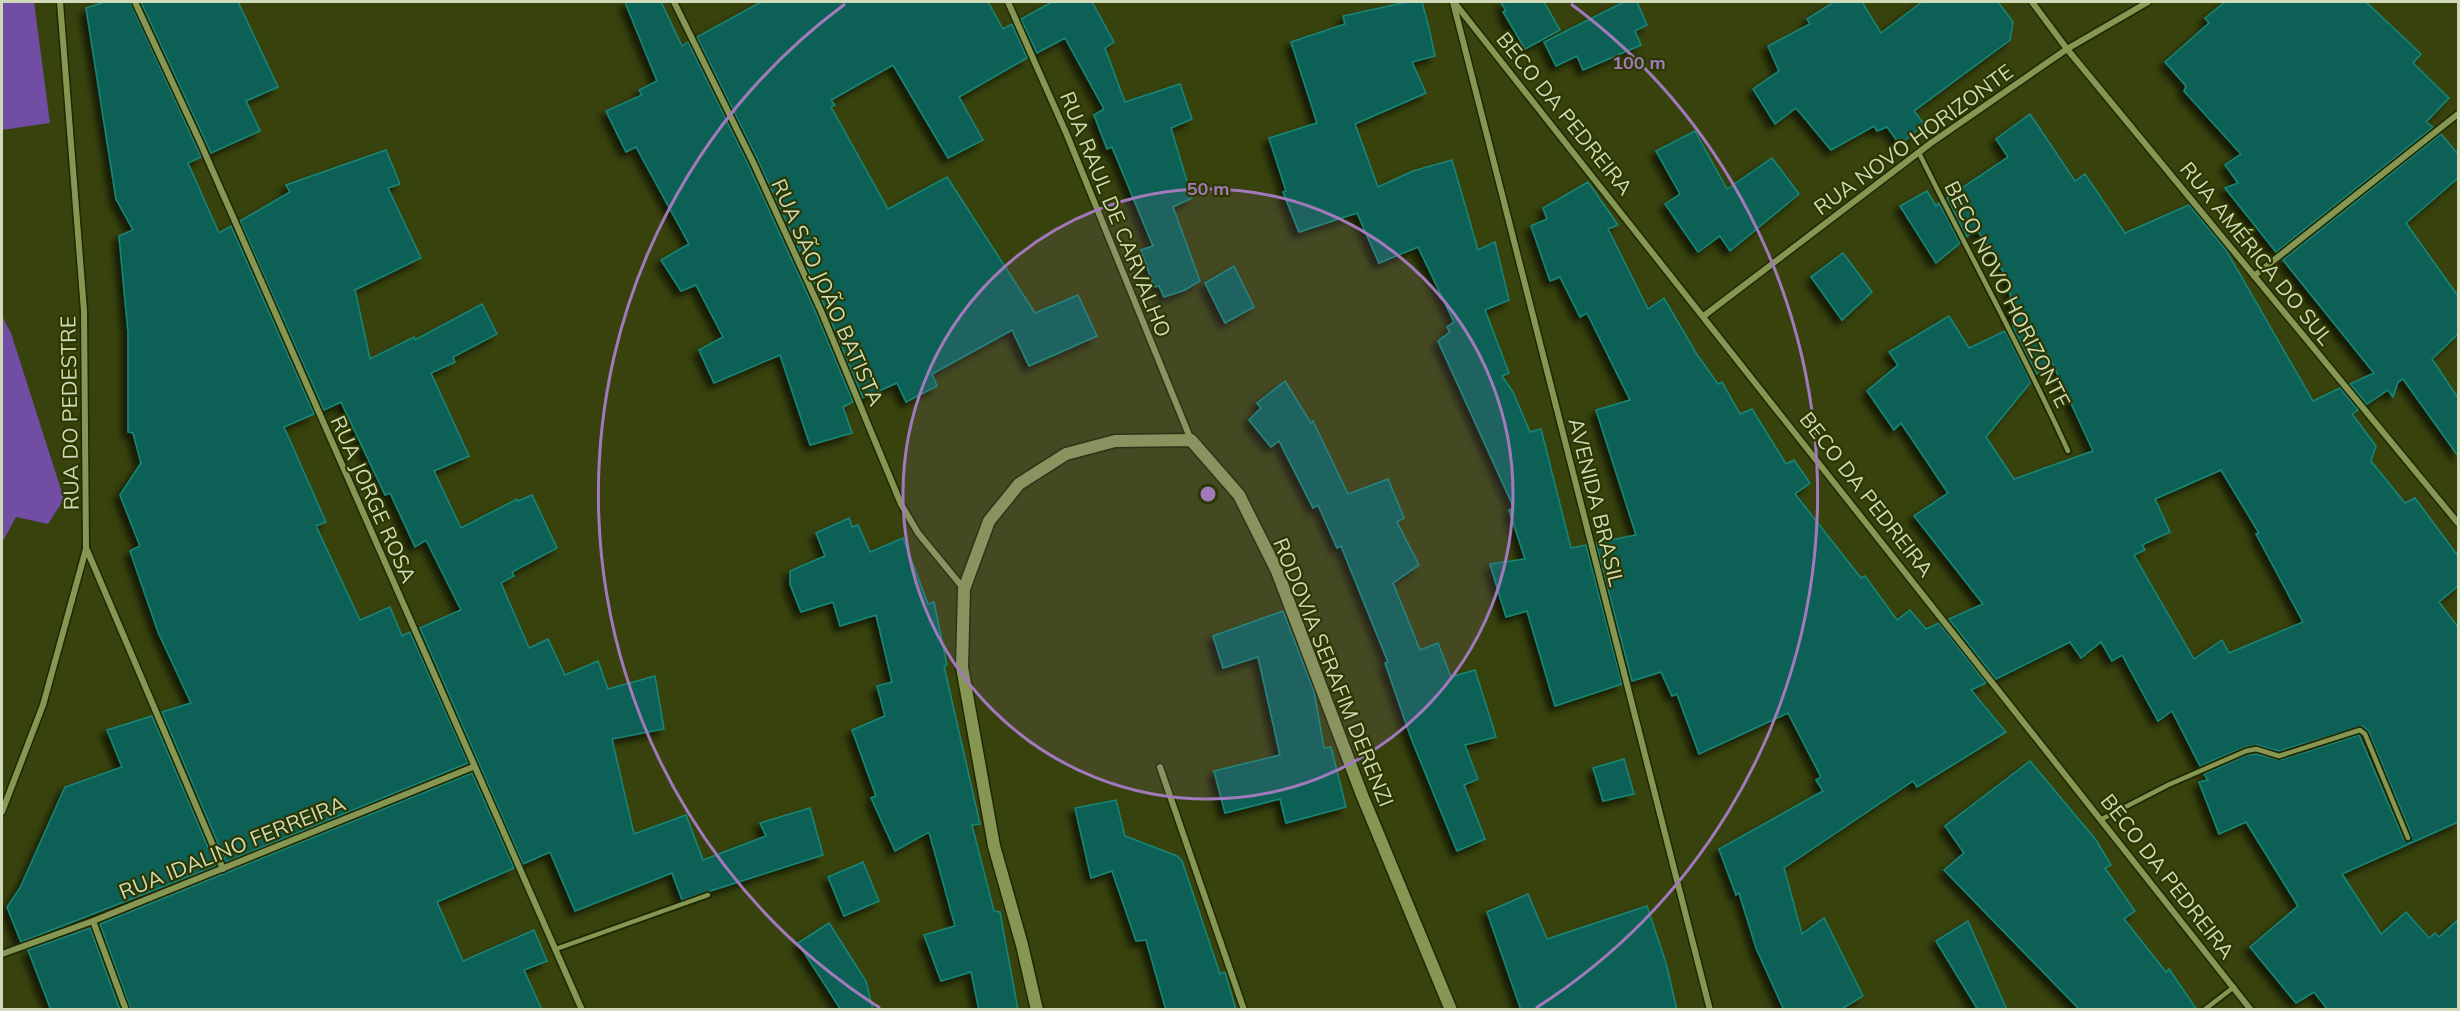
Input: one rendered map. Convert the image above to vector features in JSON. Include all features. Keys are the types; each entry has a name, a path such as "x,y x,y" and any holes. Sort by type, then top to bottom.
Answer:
{"main road":[{"path":"1037,1010 1022,945 994,846 962,667 964,589 989,521 1019,484 1066,454 1115,441 1191,440"},
{"name":"RODOVIA SERAFIM DERENZI","path":"1191,440 1239,495 1277,571 1362,795 1451,1010"}],"street":[{"name":"RUA DO PEDESTRE","path":"2,812 43,705 86,549 84,311 60,2"},
{"name":"RUA JORGE ROSA","path":"135,2 200,142 473,767 582,1010"},
{"name":"RUA SÃO JOÃO BATISTA","path":"674,2 753,162 816,300 901,504 918,533 964,589"},
{"name":"RUA RAUL DE CARVALHO","path":"1008,2 1067,135 1191,440"},
{"name":"BECO DA PEDREIRA","path":"1454,2 1705,315 2251,1010"},
{"name":"AVENIDA BRASIL","path":"1454,2 1710,1010"},
{"name":"RUA AMÉRICA DO SUL","path":"2032,2 2067,49 2458,523"},
{"name":"RUA NOVO HORIZONTE","path":"1705,315 1919,153 2067,49 2148,2"},
{"path":"2254,276 2458,114"},
{"path":"86,549 223,869"},
{"name":"RUA IDALINO FERREIRA","path":"2,954 93,921 473,767"},
{"path":"1160,767 1244,1010"},
{"path":"93,921 126,1010"}],"lane":[{"name":"BECO NOVO HORIZONTE","path":"1919,153 1980,276 2027,362 2068,451"},
{"path":"2102,819 2168,785 2246,752 2256,749 2279,756 2360,730 2365,734 2408,838"},
{"path":"556,950 708,895"},
{"path":"2204,1010 2234,987"}],"shaded area":[{"path":"2,2 34,2 50,123 2,130"},
{"path":"2,316 11,333 64,499 48,524 16,517 2,543"}],"building":[{"path":"105,2 130,2 201,157 188,163 219,233 231,226 314,414 284,427 326,522 316,526 360,620 390,607 402,636 410,632 468,763 226,862 162,712 191,703 158,632 130,551 140,546 120,495 141,463 133,433 128,432 128,332 119,236 133,230 116,199 86,8"},
{"path":"141,2 238,2 278,87 246,101 260,131 211,153"},
{"path":"625,2 661,2 682,46 688,42 748,164 816,313 853,402 843,407 852,433 810,445 780,355 714,383 699,350 723,337 696,285 681,291 661,260 689,244 636,147 626,152 606,111 642,95 639,90 657,81"},
{"path":"761,2 988,2 1003,29 1012,24 1027,58 959,97 983,140 948,158 893,65 831,100 835,105 831,107 888,209 947,177 1035,313 1078,295 1097,336 1029,366 1012,330 932,374 937,386 906,402 897,383 863,398 826,309 758,160 697,37"},
{"path":"1052,2 1092,2 1114,42 1105,48 1125,102 1180,84 1192,119 1171,128 1192,198 1173,207 1200,281 1185,290 1164,297 1159,286 1154,287 1141,250 1153,246 1112,147 1107,149 1094,115 1104,109 1065,38 1037,53 1021,19"},
{"path":"1407,2 1422,2 1435,56 1412,62 1426,93 1355,124 1378,187 1413,171 1452,160 1478,250 1495,242 1509,300 1485,310 1509,373 1502,376 1513,392 1530,432 1541,429 1571,548 1586,545 1622,684 1555,706 1527,611 1506,617 1490,564 1525,559 1509,510 1514,508 1438,341 1450,332 1447,327 1454,322 1418,247 1379,263 1357,213 1299,232 1283,192 1286,191 1269,138 1317,123 1291,42 1345,24 1343,16"},
{"path":"1501,2 1544,2 1560,30 1525,49 1503,12 1506,11"},
{"path":"1624,2 1637,2 1647,25 1635,31 1641,45 1583,70 1577,56 1556,66 1544,42"},
{"path":"1834,2 1862,2 1881,33 1922,2 1998,2 2013,22 2010,40 1914,111 1924,124 1900,145 1887,127 1877,131 1874,126 1831,150 1796,108 1775,124 1753,89 1779,71 1768,46 1810,24 1807,19"},
{"path":"2225,2 2366,2 2421,54 2413,63 2449,98 2426,122 2433,127 2276,252 2225,188 2238,183 2225,165 2241,154 2184,91 2186,86 2165,62 2209,23 2205,18"},
{"path":"2030,114 2075,181 2085,174 2125,233 2189,205 2226,250 2313,401 2340,388 2358,410 2352,414 2376,446 2371,461 2405,503 2415,498 2458,556 2458,586 2439,602 2458,627 2458,822 2342,874 2381,934 2406,912 2429,938 2435,933 2439,937 2458,920 2458,1010 2328,1010 2314,992 2296,1003 2250,947 2298,906 2246,822 2219,834 2199,782 2208,780 2204,774 2247,755 2256,754 2280,760 2359,735 2404,840 2409,842 2412,836 2369,732 2363,726 2279,751 2257,745 2245,747 2200,766 2172,711 2158,721 2122,655 2112,661 2101,642 2081,658 2070,642 1996,679 1949,619 1983,604 1914,516 1948,493 1901,423 1894,430 1867,391 1898,365 1889,352 1949,316 1969,348 2005,331 2031,382 1986,437 2014,479 2093,451 2050,358 2037,374 2013,328 2009,281 1976,228 1967,237 1947,198 2008,157 1996,139","holes":["2221,470 2259,533 2256,534 2303,622 2229,653 2222,640 2194,659 2134,555 2145,550 2142,545 2170,532 2155,499"]},
{"path":"1695,131 1727,189 1772,158 1799,194 1730,251 1720,236 1698,252 1665,204 1680,194 1656,151"},
{"path":"2441,134 2458,154 2458,178 2406,223 2458,296 2458,334 2432,359 2458,398 2458,456 2403,379 2398,382 2393,397 2388,390 2367,404 2350,384 2374,373 2283,260"},
{"path":"386,150 400,184 388,188 421,258 355,290 370,359 414,337 415,340 482,304 497,334 453,357 455,362 431,373 469,456 434,471 461,528 517,499 518,501 532,495 557,548 512,572 514,576 501,583 529,648 548,639 565,675 598,661 608,689 655,676 664,729 612,739 634,834 686,815 703,860 766,836 760,823 810,808 823,855 682,900 672,873 575,911 550,852 523,864 420,628 461,610 426,540 415,547 390,493 385,495 341,402 324,410 240,221 290,192 286,185"},
{"path":"1588,182 1618,225 1608,229 1648,309 1664,298 1696,353 1718,384 1722,382 1740,414 1752,409 1786,464 1794,460 1810,483 1795,494 1861,578 1865,576 1897,620 1910,610 1926,629 1939,623 1986,683 1971,690 2006,732 1917,787 1913,781 1784,868 1802,934 1824,918 1863,996 1840,1010 1784,1010 1756,948 1739,893 1736,895 1719,849 1823,791 1816,780 1821,777 1788,713 1699,754 1677,694 1672,696 1661,672 1632,681 1596,543 1636,535 1596,410 1630,400 1587,313 1580,317 1560,277 1550,281 1531,226 1547,219 1543,208"},
{"path":"1927,191 1936,206 1939,203 1960,243 1936,263 1900,206"},
{"path":"1843,253 1872,292 1842,320 1811,277"},
{"path":"1234,266 1254,307 1225,323 1205,283"},
{"path":"1285,381 1311,423 1313,421 1348,494 1388,479 1404,518 1397,522 1419,565 1393,583 1420,650 1438,643 1451,677 1475,670 1496,737 1465,745 1478,779 1464,785 1485,839 1457,851 1411,738 1385,663 1388,662 1341,546 1337,548 1318,505 1313,508 1279,441 1271,447 1249,420 1261,408 1257,403"},
{"path":"849,518 852,527 858,525 870,552 903,538 928,604 934,602 947,665 944,666 980,824 972,825 994,911 1000,912 1018,1010 979,1010 971,972 941,981 924,935 955,926 929,832 895,851 871,798 876,796 852,730 885,716 877,686 892,682 876,615 840,626 833,602 801,612 790,584 790,571 825,556 816,533"},
{"path":"1283,611 1314,691 1324,748 1331,747 1346,807 1286,823 1280,799 1225,813 1214,771 1280,755 1258,657 1223,668 1213,636"},
{"path":"152,716 216,866 21,942 7,907 20,888 65,787 122,767 107,730"},
{"path":"1624,759 1634,794 1603,801 1593,768"},
{"path":"2030,761 2096,840 2111,865 2105,868 2135,911 2124,919 2166,972 2169,969 2197,1010 2080,1010 1944,870 1964,853 1945,826"},
{"path":"472,773 514,868 437,902 463,961 534,930 547,961 524,970 542,1010 131,1010 100,924"},
{"path":"1116,800 1125,836 1177,856 1182,861 1220,974 1225,972 1236,1010 1166,1010 1146,940 1136,941 1112,871 1091,878 1075,808"},
{"path":"863,862 879,901 844,916 828,877"},
{"path":"1528,894 1547,939 1647,906 1666,963 1677,1010 1521,1010 1487,912"},
{"path":"1968,921 2007,1010 1978,1010 1936,941"},
{"path":"829,923 866,981 873,1010 841,1010 798,943"},
{"path":"90,928 120,1010 51,1010 28,950"}]}
